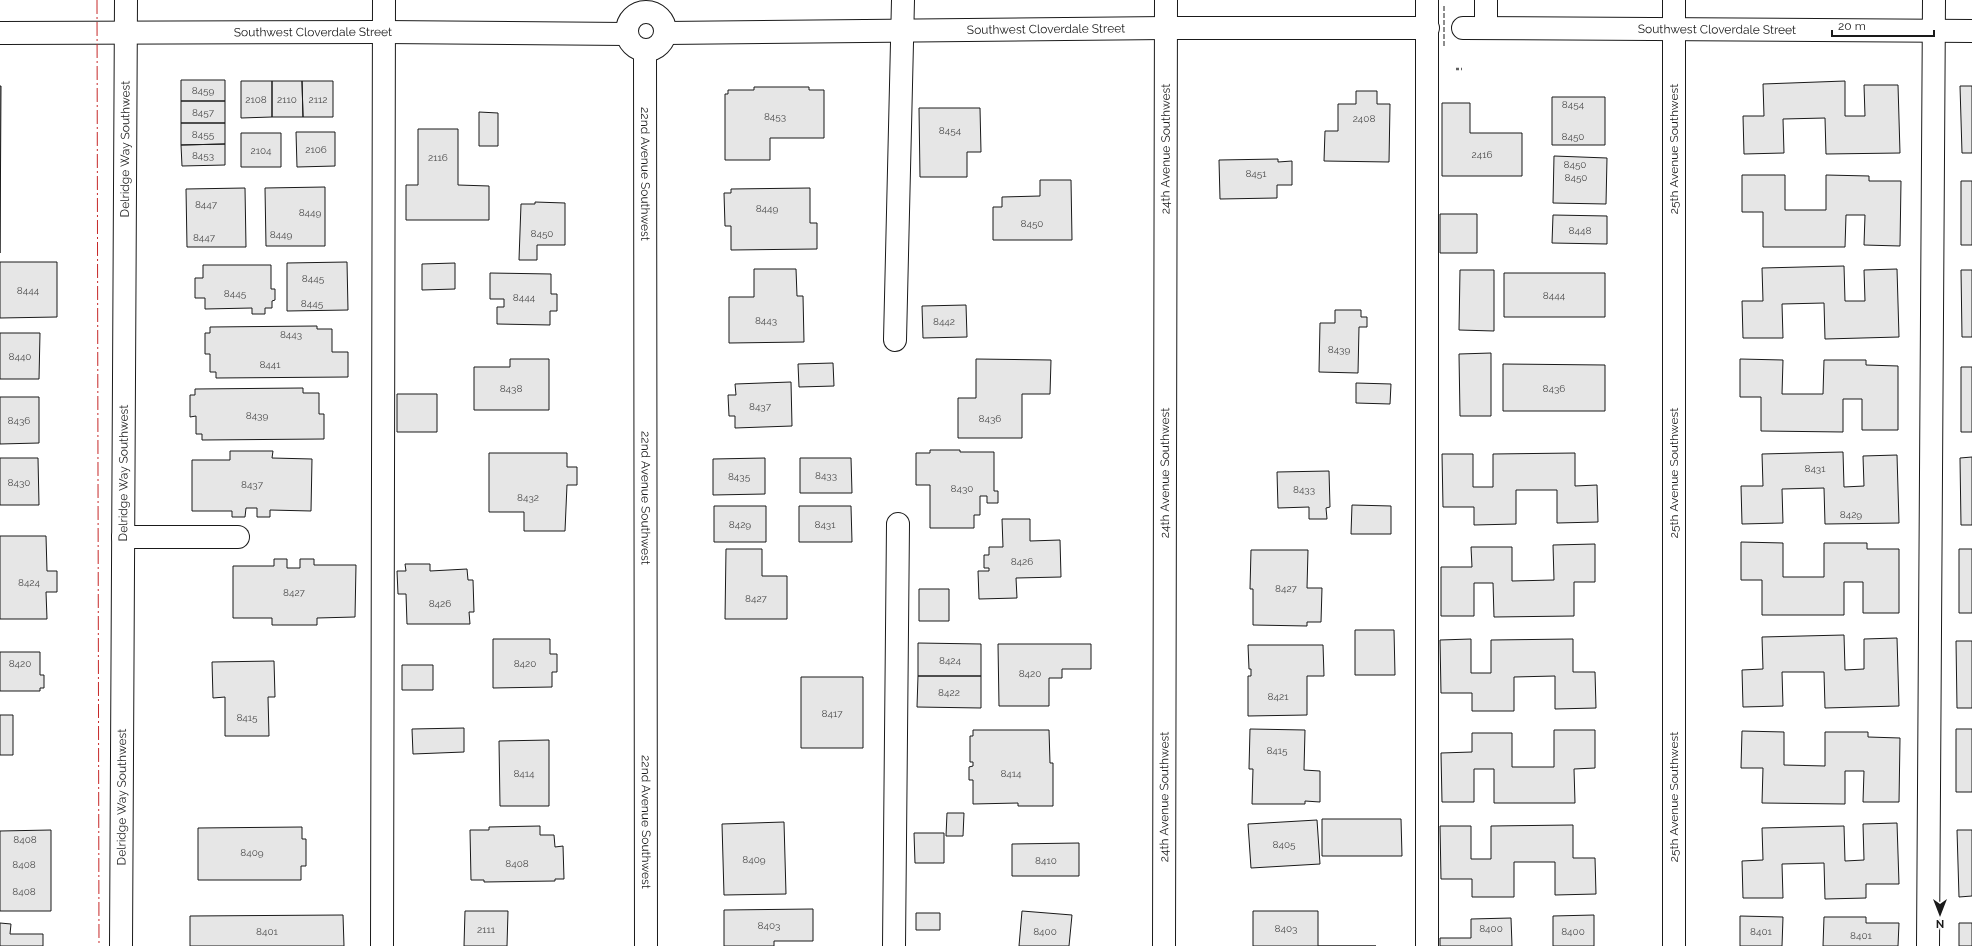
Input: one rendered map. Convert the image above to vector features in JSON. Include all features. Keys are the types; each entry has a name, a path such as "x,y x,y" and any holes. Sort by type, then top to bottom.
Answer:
{"street":[{"name":"Delridge Way Southwest","path":"121,946 126,0"},
{"path":"382,946 384,0"},
{"path":"895,340 903,0"},
{"name":"24th Avenue Southwest","path":"1164,946 1166,0"},
{"path":"1427,0 1428,946"},
{"path":"1486,0 1486,28"},
{"name":"25th Avenue Southwest","path":"1674,0 1674,946"},
{"path":"1928,946 1934,0"},
{"path":"646,6 662,20 664,33 659,45 645,50 637,48 628,40 627,34 629,22 646,6"},
{"name":"Southwest Cloverdale Street","path":"664,33 1165,28 1428,28"},
{"name":"Southwest Cloverdale Street","path":"1463,28 1674,28 1972,31"},
{"name":"Southwest Cloverdale Street","path":"0,33 384,32 627,34"},
{"name":"22nd Avenue Southwest","path":"645,50 646,946"},
{"path":"894,946 898,524"},
{"path":"124,537 238,537"}],"building":[{"path":"181,80 225,80 225,101 181,101"},
{"path":"241,81 272,81 272,117 241,118"},
{"path":"272,81 302,81 303,117 272,117"},
{"path":"302,81 333,81 333,117 303,117"},
{"path":"1845,81 1845,116 1865,116 1864,85 1898,85 1900,153 1826,154 1825,118 1783,119 1784,153 1744,154 1743,116 1764,116 1763,84"},
{"path":"0,86 1,86 0,253"},
{"path":"1960,86 1972,86 1972,153 1962,153"},
{"path":"754,87 809,87 809,90 824,90 824,138 770,138 770,160 725,160 725,94 728,94 728,90 754,90"},
{"path":"1356,91 1377,91 1377,104 1390,104 1389,162 1324,161 1325,131 1338,131 1338,104 1356,104"},
{"path":"1552,97 1605,97 1605,145 1552,145"},
{"path":"181,101 225,101 225,123 181,123"},
{"path":"1442,103 1470,103 1470,133 1522,133 1522,176 1442,176"},
{"path":"919,108 980,108 981,152 967,152 967,177 920,177"},
{"path":"479,112 498,113 498,146 479,146"},
{"path":"181,123 225,123 225,144 181,145"},
{"path":"418,129 458,129 458,185 489,186 489,220 406,220 406,185 418,185"},
{"path":"296,132 335,132 335,166 297,167"},
{"path":"241,133 281,133 281,167 241,167"},
{"path":"225,144 225,165 182,166 181,145"},
{"path":"1554,156 1607,158 1606,204 1553,203"},
{"path":"1278,159 1278,162 1292,161 1292,185 1277,185 1277,198 1220,199 1219,160"},
{"path":"1742,175 1785,175 1785,210 1826,210 1826,175 1869,176 1869,181 1901,181 1900,246 1864,245 1865,215 1846,215 1845,247 1763,247 1763,212 1742,212"},
{"path":"1040,180 1071,180 1072,240 993,240 993,207 1002,207 1002,197 1040,196"},
{"path":"1961,181 1972,181 1972,245 1961,245"},
{"path":"325,187 325,246 266,246 265,188"},
{"path":"245,188 246,247 187,247 186,189"},
{"path":"810,188 810,223 817,223 817,249 731,250 731,226 725,226 724,193 731,193 731,189"},
{"path":"535,202 565,203 565,245 537,245 537,260 519,260 521,204 535,204"},
{"path":"1440,214 1477,214 1477,253 1440,253"},
{"path":"1553,215 1607,216 1607,244 1552,243"},
{"path":"0,262 57,262 57,317 0,318"},
{"path":"347,262 348,310 287,311 287,263"},
{"path":"455,263 455,289 422,290 422,264"},
{"path":"203,265 271,265 271,289 275,289 275,300 272,301 272,308 265,308 265,314 252,314 252,308 205,309 205,298 195,298 195,278 203,278"},
{"path":"1844,266 1845,301 1865,301 1864,270 1897,269 1899,337 1825,339 1824,303 1782,304 1783,338 1743,338 1742,301 1763,301 1762,268"},
{"path":"754,269 796,269 797,296 803,296 804,342 729,343 729,297 754,297"},
{"path":"1460,270 1494,270 1494,331 1459,330"},
{"path":"1961,270 1972,270 1972,337 1962,337"},
{"path":"490,273 551,274 551,294 557,294 557,311 550,311 550,325 497,324 497,307 504,307 504,299 490,299"},
{"path":"1504,273 1605,273 1605,317 1504,317"},
{"path":"966,305 967,337 923,338 922,306"},
{"path":"1335,310 1361,310 1361,317 1367,317 1367,327 1359,327 1358,373 1319,372 1320,323 1335,323"},
{"path":"317,326 317,329 332,329 332,352 348,352 348,377 216,378 216,372 210,372 210,354 205,354 205,333 210,333 210,327"},
{"path":"0,333 40,333 39,379 0,379"},
{"path":"1491,353 1491,416 1460,416 1459,354"},
{"path":"510,359 549,359 549,410 474,410 474,367 510,367"},
{"path":"976,359 1051,360 1050,394 1022,394 1022,438 958,438 958,398 976,398"},
{"path":"1740,359 1783,360 1782,394 1823,394 1824,360 1866,360 1866,365 1898,366 1898,430 1862,430 1862,399 1843,399 1843,432 1761,431 1761,397 1740,397"},
{"path":"833,363 834,386 799,387 798,364"},
{"path":"1503,364 1605,365 1605,411 1503,411"},
{"path":"1961,367 1972,367 1972,432 1961,432"},
{"path":"791,382 792,426 735,428 735,416 729,416 728,395 736,395 735,384"},
{"path":"1356,383 1391,384 1390,404 1356,403"},
{"path":"303,388 303,393 319,393 319,414 324,414 324,439 202,440 202,434 196,434 196,416 190,417 190,395 195,395 195,389"},
{"path":"397,394 437,394 437,432 397,432"},
{"path":"0,397 39,397 39,443 0,444"},
{"path":"930,450 994,452 994,491 998,491 998,503 987,503 987,496 980,496 980,515 974,515 974,528 930,528 930,485 916,485 916,453 930,453"},
{"path":"230,451 273,451 272,458 312,459 311,511 270,510 270,517 257,517 257,508 246,508 245,517 232,517 232,511 192,511 192,460 230,460"},
{"path":"1843,452 1844,487 1864,486 1863,456 1897,455 1899,523 1825,524 1824,488 1782,489 1783,523 1742,524 1741,486 1763,486 1762,454"},
{"path":"489,453 567,453 567,467 577,467 577,485 567,485 565,531 524,531 524,512 489,512"},
{"path":"1575,453 1575,486 1597,485 1598,522 1557,523 1557,490 1516,490 1516,524 1474,525 1474,507 1443,507 1442,454 1473,454 1473,487 1493,487 1493,454"},
{"path":"1972,457 1972,525 1961,525 1960,458"},
{"path":"0,458 38,458 39,505 0,505"},
{"path":"765,458 765,494 713,495 713,459"},
{"path":"800,458 851,458 852,493 800,493"},
{"path":"1329,471 1330,507 1326,508 1327,519 1309,519 1309,507 1278,508 1277,472"},
{"path":"1352,505 1391,506 1391,534 1351,534"},
{"path":"714,506 766,506 766,542 714,542"},
{"path":"799,506 851,506 852,542 799,542"},
{"path":"1002,519 1030,519 1030,541 1060,540 1061,577 1016,578 1017,598 979,599 978,571 989,571 989,568 984,568 984,555 989,555 989,547 1003,547"},
{"path":"0,536 46,536 47,571 57,571 57,592 46,592 47,619 0,619"},
{"path":"1741,542 1783,543 1783,577 1824,577 1824,543 1867,543 1867,549 1899,549 1899,613 1863,613 1863,582 1844,582 1844,615 1762,615 1762,580 1741,580"},
{"path":"1595,544 1595,582 1574,582 1574,616 1494,617 1493,583 1474,583 1474,616 1441,616 1441,567 1472,567 1471,547 1512,547 1512,581 1554,580 1553,545"},
{"path":"726,549 762,549 762,576 787,576 787,619 725,619"},
{"path":"1959,549 1972,549 1972,613 1959,613"},
{"path":"1251,550 1308,550 1307,588 1322,588 1321,622 1307,622 1307,626 1253,625 1253,589 1250,589"},
{"path":"274,559 287,559 287,568 300,568 300,559 314,559 314,565 356,565 355,617 317,618 317,625 272,625 272,618 233,618 233,566 274,566"},
{"path":"405,564 430,564 430,571 467,569 468,580 473,580 474,612 469,612 470,624 407,624 406,594 398,594 397,571 406,571"},
{"path":"919,589 949,589 949,621 919,621"},
{"path":"1355,630 1394,630 1395,675 1355,675"},
{"path":"1844,635 1845,670 1864,669 1864,639 1897,638 1899,706 1825,708 1824,672 1782,672 1783,706 1743,707 1742,670 1763,669 1762,637"},
{"path":"493,639 550,639 550,654 557,654 557,672 552,672 552,687 493,688"},
{"path":"1471,639 1471,673 1491,673 1491,640 1573,639 1573,672 1595,672 1596,708 1555,709 1555,676 1514,677 1514,711 1472,711 1472,693 1441,693 1440,640"},
{"path":"1956,641 1972,641 1972,708 1957,708"},
{"path":"918,643 981,644 981,676 918,676"},
{"path":"998,644 1091,644 1091,669 1062,669 1062,678 1049,678 1049,706 999,706"},
{"path":"1248,645 1323,645 1324,676 1307,676 1307,715 1248,716 1248,676 1251,676 1251,669 1249,669"},
{"path":"0,652 40,652 40,675 44,675 44,688 40,688 40,691 0,691"},
{"path":"274,661 275,697 268,697 269,736 225,736 225,697 213,698 212,662"},
{"path":"402,665 433,665 433,690 402,690"},
{"path":"918,676 981,676 981,708 917,707"},
{"path":"801,677 863,677 863,748 801,748"},
{"path":"0,715 13,715 13,755 0,755"},
{"path":"464,728 464,752 413,754 412,729"},
{"path":"1250,729 1305,730 1304,770 1320,771 1320,802 1305,801 1305,804 1252,804 1253,769 1249,769"},
{"path":"1956,729 1972,729 1972,792 1956,792"},
{"path":"973,730 1049,730 1050,763 1053,763 1053,806 1018,806 1018,803 973,804 973,780 969,780 969,767 973,766 973,762 970,762 970,736 973,736"},
{"path":"1554,730 1595,730 1595,768 1574,769 1575,803 1494,803 1494,769 1474,769 1474,802 1442,802 1441,753 1472,752 1472,733 1512,733 1512,767 1554,767"},
{"path":"1742,731 1784,732 1784,765 1825,766 1825,732 1868,732 1868,737 1900,738 1899,802 1863,802 1864,771 1845,771 1845,804 1762,803 1763,768 1741,768"},
{"path":"549,740 549,806 500,806 499,741"},
{"path":"947,813 964,813 963,836 946,836"},
{"path":"1322,819 1401,819 1402,856 1322,856"},
{"path":"1317,820 1320,864 1251,868 1248,824"},
{"path":"784,822 786,894 724,895 722,824"},
{"path":"1897,823 1899,884 1866,884 1866,898 1825,899 1824,863 1782,864 1783,898 1743,898 1742,861 1763,860 1762,828 1844,826 1845,861 1864,860 1863,824"},
{"path":"1573,825 1573,858 1595,858 1596,894 1555,895 1555,862 1514,862 1514,897 1472,897 1472,879 1441,879 1440,826 1471,826 1471,859 1491,859 1491,826"},
{"path":"540,826 540,835 554,835 555,847 563,846 564,879 555,879 555,881 484,882 484,880 471,880 470,830 489,830 489,827"},
{"path":"302,827 302,839 306,839 306,866 301,866 301,880 198,880 198,828"},
{"path":"51,830 51,911 0,911 0,831"},
{"path":"1957,830 1972,830 1972,896 1959,897"},
{"path":"914,833 944,833 944,863 915,863"},
{"path":"1079,843 1079,876 1012,876 1012,844"},
{"path":"813,909 813,941 774,941 774,946 724,946 724,910"},
{"path":"465,911 508,911 507,946 464,946"},
{"path":"1022,911 1072,915 1069,946 1019,946"},
{"path":"1253,911 1318,911 1318,946 1253,946"},
{"path":"916,913 940,913 940,930 916,930"},
{"path":"343,915 344,946 190,946 190,916"},
{"path":"1594,915 1594,946 1553,946 1553,916"},
{"path":"1740,916 1783,917 1782,946 1740,946"},
{"path":"1824,917 1866,917 1866,923 1899,923 1898,946 1823,946"},
{"path":"1511,918 1512,946 1440,946 1440,938 1471,938 1471,919"},
{"path":"0,923 11,924 10,934 43,934 43,946 0,946"},
{"path":"1959,923 1972,923 1972,946 1959,946"}],"fence":[{"path":"1444,6 1444,46"}],"power":[{"path":"97,0 99,946"}]}
